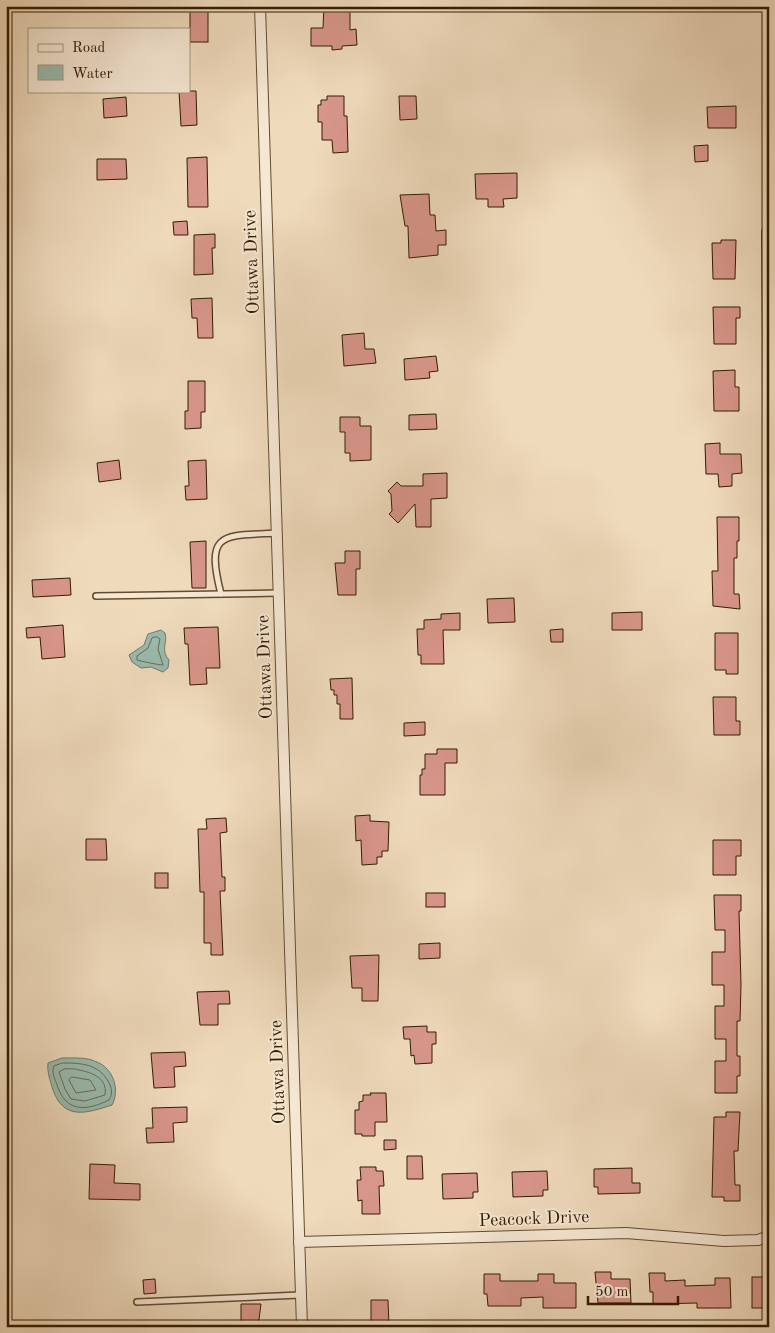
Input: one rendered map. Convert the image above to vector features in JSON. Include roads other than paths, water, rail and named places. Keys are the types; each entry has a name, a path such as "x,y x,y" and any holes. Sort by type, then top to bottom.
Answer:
{"street":[{"name":"Ottawa Drive","path":"260,6 302,1327"},
{"path":"767,232 769,443"},
{"name":"Peacock Drive","path":"299,1242 626,1233 724,1241 758,1240 769,1236"}],"lane":[{"path":"221,594 215,572 214,555 222,540 231,536 277,533"},
{"path":"96,596 279,593"},
{"path":"137,1302 301,1294"}],"water":[{"path":"161,630 165,633 165,653 169,660 168,668 163,672 151,667 141,668 132,662 129,655 144,645 148,634"},
{"path":"62,1058 89,1059 103,1065 114,1081 115,1093 112,1105 85,1112 77,1112 63,1107 53,1090 48,1066 48,1063"}]}
